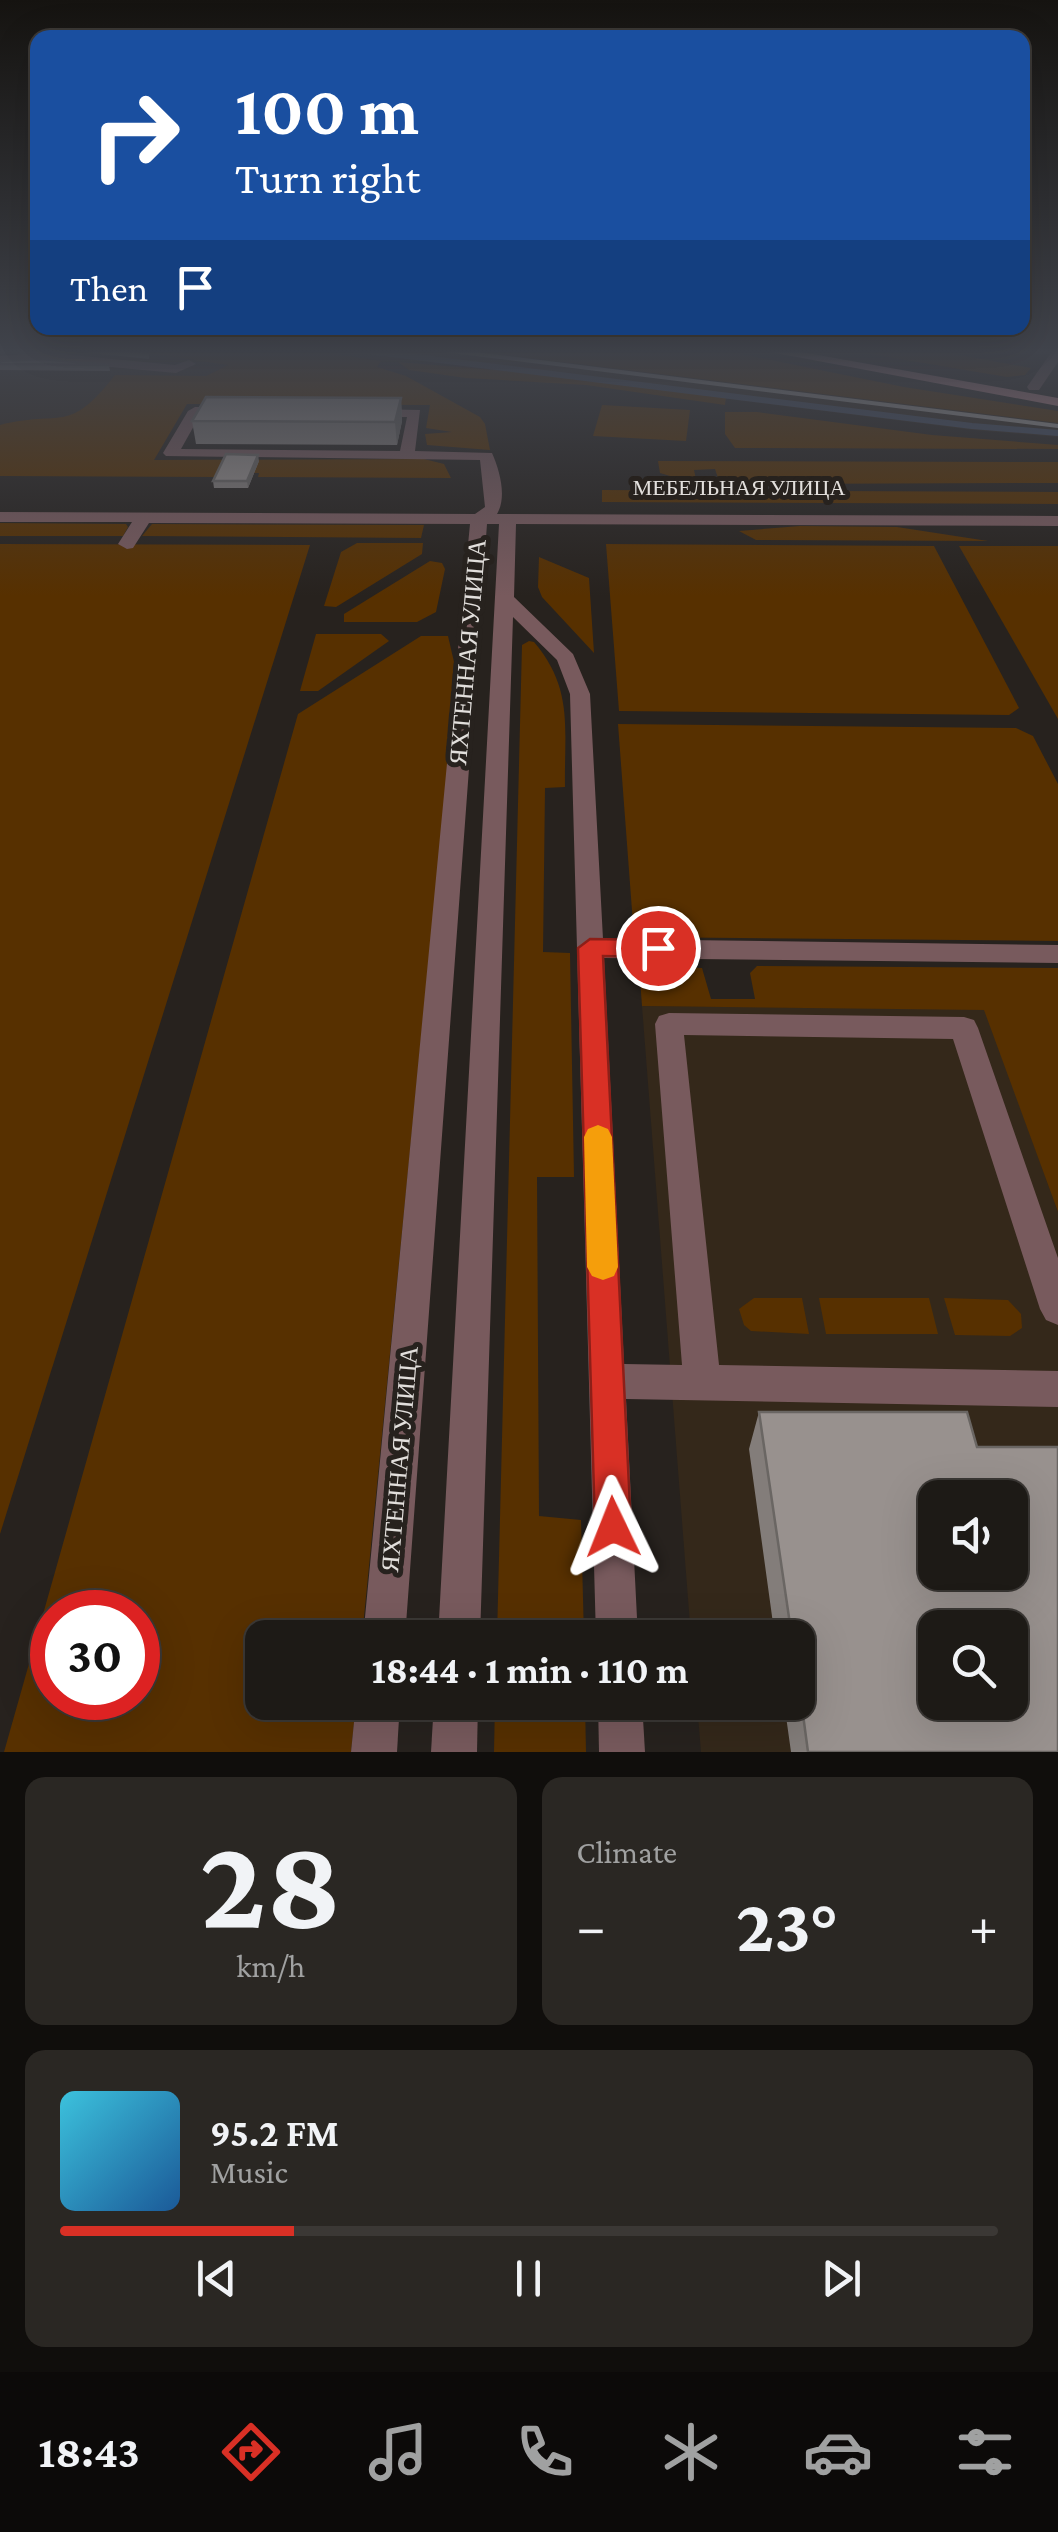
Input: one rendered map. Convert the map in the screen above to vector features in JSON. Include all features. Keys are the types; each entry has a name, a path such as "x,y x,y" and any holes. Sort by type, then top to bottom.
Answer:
{"street":[{"path":"183,432 171,453 487,456 494,489 493,515"},
{"path":"408,454 412,432"},
{"name":"МЕБЕЛЬНАЯ УЛИЦА","path":"0,507 1058,521"},
{"name":"МЕБЕЛЬНАЯ УЛИЦА","path":"0,517 1058,511"},
{"name":"ЯХТЕННАЯ УЛИЦА","path":"460,1620 505,598 493,515"},
{"name":"ЯХТЕННАЯ УЛИЦА","path":"386,1620 493,515"},
{"path":"127,544 142,518"},
{"path":"911,520 968,533 1058,535"},
{"path":"505,598 566,658 576,676 617,1620"},
{"path":"590,948 1058,954"},
{"path":"702,1382 669,1024 964,1028 1058,1309"},
{"path":"607,1380 1058,1389"},
{"path":"374,1752 377,1720"},
{"path":"454,1752 455,1720"},
{"path":"621,1720 622,1752"}],"shaded area":[{"path":"0,432 171,432 154,460 424,459 444,464 451,478 258,477 259,473 218,473 216,477 0,476"},
{"path":"486,432 490,450 427,445 425,434"},
{"path":"594,432 687,432 686,441 593,436"},
{"path":"907,432 1058,445 1058,449 735,448 725,434"},
{"path":"994,432 1058,432 1058,437"},
{"path":"658,461 1058,462 1058,483 720,484 715,469 694,470 697,484 660,473"},
{"path":"602,490 1058,492 1058,504 602,502"},
{"path":"0,523 128,527 123,536 0,536"},
{"path":"152,524 424,525 421,538 142,536"},
{"path":"800,526 897,527 988,541 756,540 739,531"},
{"path":"357,543 423,543 422,554 336,607 324,606 341,552"},
{"path":"0,544 310,545 0,1534"},
{"path":"606,544 934,546 1019,708 1009,715 619,711"},
{"path":"959,546 1058,546 1058,719"},
{"path":"539,557 589,578 594,653 542,597 538,587"},
{"path":"430,561 442,563 445,569 436,612 417,622 344,622 344,614"},
{"path":"316,634 381,634 389,641 318,691 300,691"},
{"path":"421,636 448,636 457,675 364,1620 245,1620 245,1720 354,1720 351,1752 4,1752 30,1660 30,1720 160,1720 160,1590 50,1590 298,714"},
{"path":"534,642 547,659 556,676 564,710 565,787 545,788 543,952 570,953 574,1177 537,1177 539,1516 581,1520 584,1620 497,1620 522,645"},
{"path":"618,724 1016,728 1033,736 1058,784 1058,941 634,937"},
{"path":"639,965 702,968 711,999 755,999 750,973 757,966 1058,968 1058,1212 984,1010 642,1006"},
{"path":"642,1006 985,1009 1058,1212 1058,1752 701,1752 698,1720 815,1720 815,1620 690,1620"},
{"path":"754,1298 802,1298 809,1334 751,1331 744,1325 739,1309"},
{"path":"819,1298 929,1298 938,1334 826,1334"},
{"path":"944,1298 1008,1300 1021,1314 1022,1328 1010,1336 955,1335"},
{"path":"495,1720 585,1720 586,1752 494,1752"}],"building":[{"path":"226,454 258,455 247,481 213,481"},
{"path":"759,1412 967,1412 977,1447 1058,1447 1058,1752 808,1752 804,1720 815,1720 815,1620 789,1620"}],"waterway":[{"path":"1043,432 1058,433"}],"slow traffic":[{"path":"598,1137 603,1267"}],"route":[{"path":"613,1527 590,948 658,948"}]}
